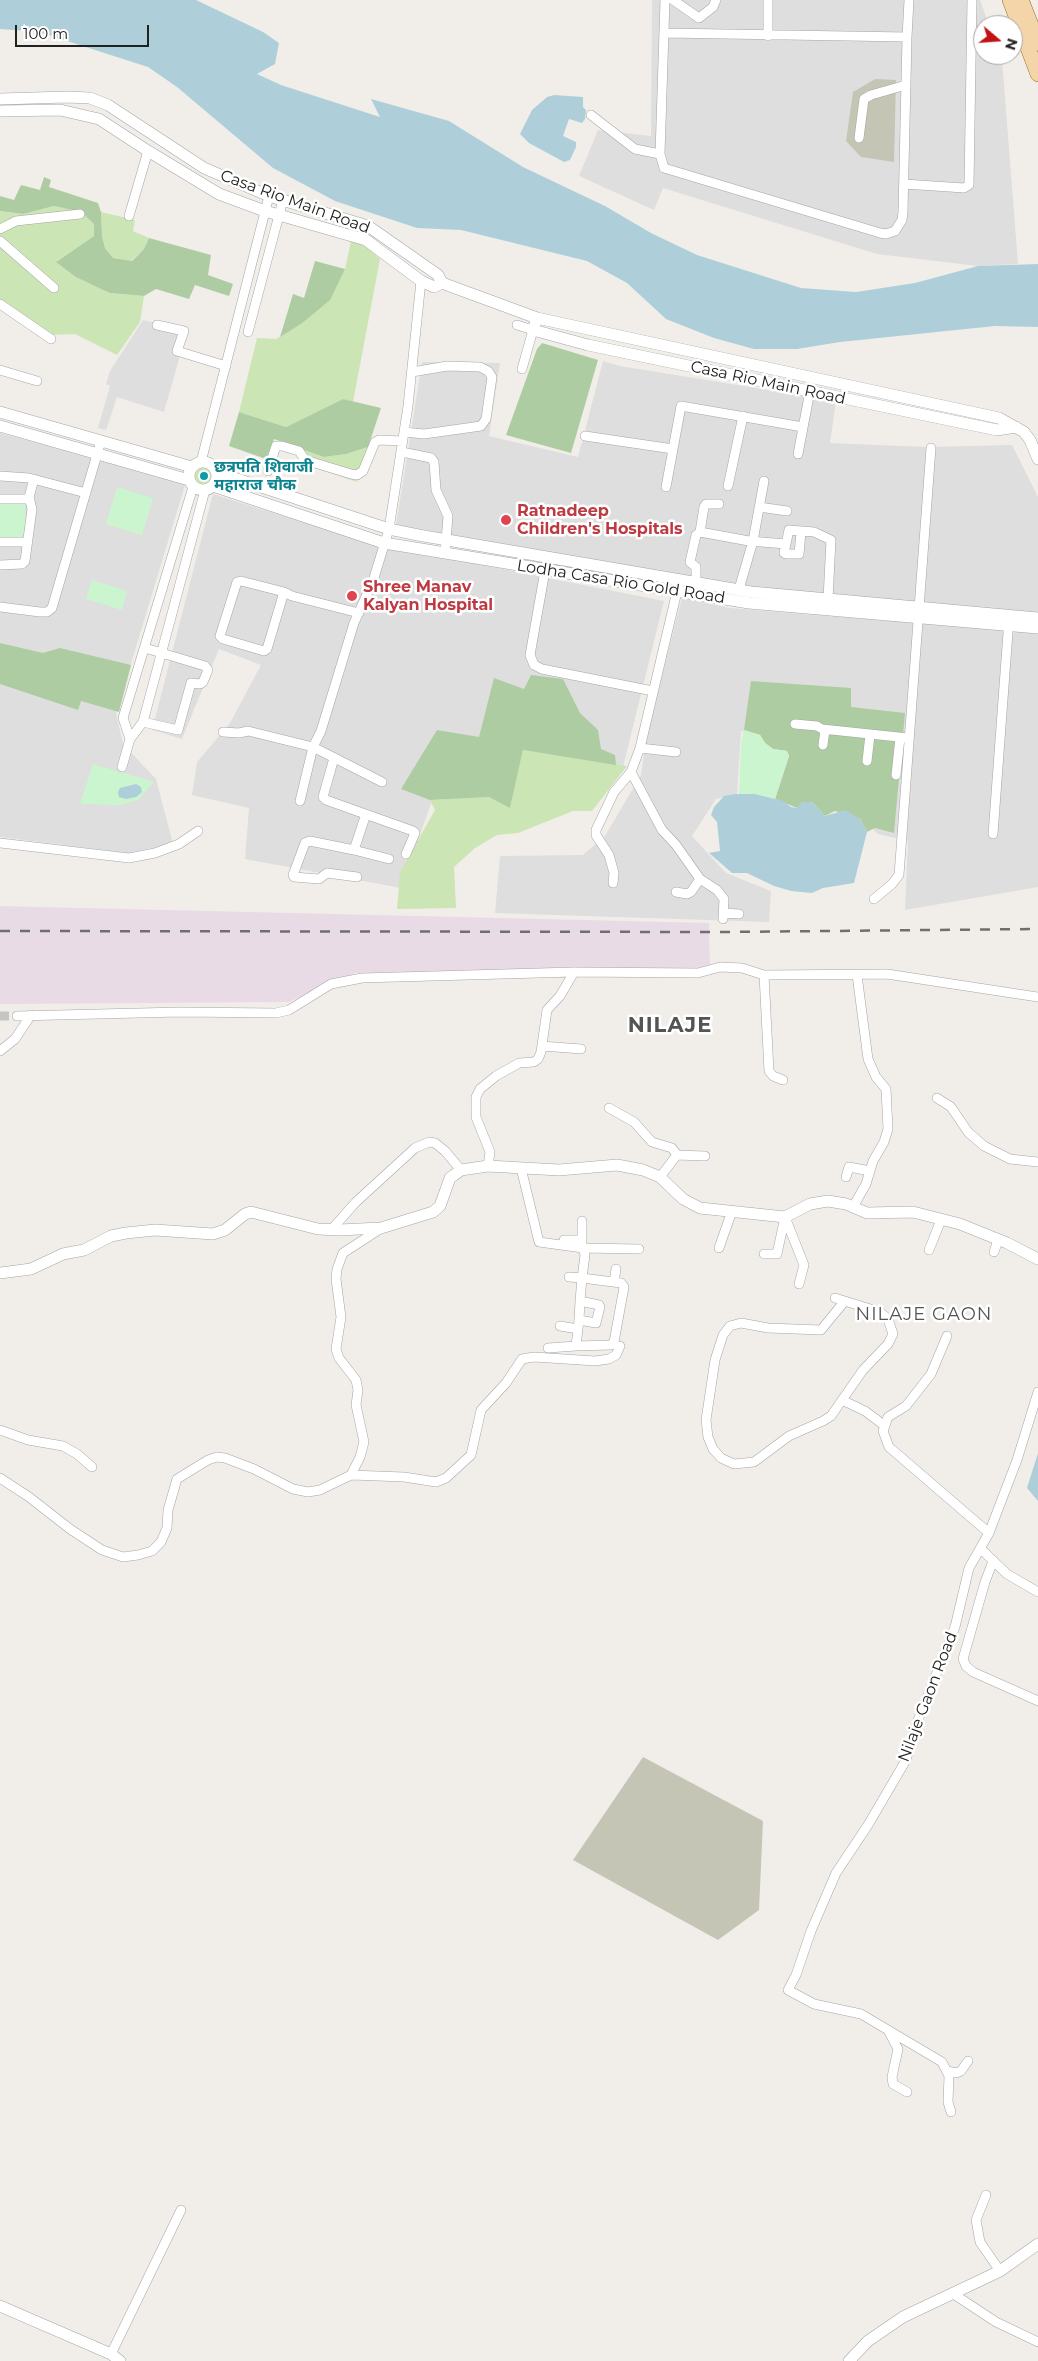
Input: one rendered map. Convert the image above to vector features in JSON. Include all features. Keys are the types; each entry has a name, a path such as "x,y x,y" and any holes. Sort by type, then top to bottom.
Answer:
{"main road":[{"path":"1010,0 1038,74"},
{"path":"1021,0 1038,42"}],"street":[{"path":"716,0 713,7 699,18 669,1 660,154 664,168 880,234 892,233 902,220 909,0"},
{"path":"768,0 768,36"},
{"path":"904,184 964,188 969,185 972,0"},
{"path":"666,33 907,37"},
{"path":"859,138 864,99 871,95 906,85"},
{"name":"Casa Rio Main Road","path":"0,99 90,98 108,105 204,168 269,196 368,226 438,275 442,283 537,318 999,418 1024,432 1030,440 1038,459"},
{"name":"Casa Rio Main Road","path":"0,111 60,110 91,115 114,127 148,151 219,194 265,211 366,240 421,281 434,287 442,283"},
{"path":"591,114 635,149 660,154"},
{"path":"129,216 148,151"},
{"path":"130,739 123,718 168,572 191,483 189,473 197,464 226,366 269,196"},
{"path":"248,332 283,200"},
{"path":"0,230 16,221 80,214"},
{"path":"0,241 54,288"},
{"path":"300,801 312,747 321,731 337,684 354,622 373,581 389,529 404,437 421,281"},
{"path":"0,304 51,339"},
{"path":"522,369 537,318"},
{"path":"517,325 534,330"},
{"path":"158,326 184,331 177,351 226,366"},
{"name":"Casa Rio Main Road","path":"534,330 588,345 997,430 1016,428"},
{"path":"650,358 654,344"},
{"path":"268,471 276,446 298,451 305,460 351,474 357,474 363,471 375,442 379,440 482,426 486,419 492,377 488,371 480,367 447,366 412,372"},
{"path":"0,370 37,381"},
{"path":"798,454 810,391"},
{"path":"666,486 680,406 803,427"},
{"name":"Lodha Casa Rio Gold Road","path":"0,412 101,441 197,464 212,465 216,472 389,529 548,557 678,585 748,603 920,612 1009,620 1038,618"},
{"path":"728,486 743,416"},
{"name":"Lodha Casa Rio Gold Road","path":"0,426 209,488 384,543 546,569 678,585 696,582 920,612"},
{"path":"585,436 673,449"},
{"path":"0,608 47,612 52,608 101,441"},
{"path":"896,775 904,738 920,612 931,448"},
{"path":"402,452 431,458 434,462 436,490 448,516 448,540 445,553"},
{"path":"122,767 130,739 143,722 150,690 209,488 217,478 216,472"},
{"path":"0,476 34,479 86,493"},
{"path":"0,565 22,564 25,561 32,509 30,500 34,479"},
{"path":"739,589 753,541 764,481"},
{"path":"0,499 30,500"},
{"path":"696,582 696,567 690,562 696,535 700,532 704,507 706,504 719,504"},
{"path":"759,507 786,511"},
{"path":"802,532 798,556 784,553 789,530 814,532 831,540 828,599"},
{"path":"700,532 753,541 786,544"},
{"path":"0,542 28,542"},
{"path":"548,557 530,655 534,665 542,669 653,691"},
{"path":"168,572 183,577"},
{"path":"284,592 268,649 264,650 223,639 220,636 237,582 284,592 292,596 359,613"},
{"path":"613,883 614,873 609,856 596,835 596,830 614,792 631,772 640,748 678,585"},
{"path":"992,834 1009,620"},
{"name":"Lodha Casa Rio Gold Road","path":"1009,620 1038,628"},
{"path":"143,722 178,730 192,683 200,684 203,682 208,670 205,666 145,648"},
{"path":"134,685 150,690"},
{"path":"795,724 825,730 904,738"},
{"path":"223,732 239,733 248,730 312,747 382,782"},
{"path":"823,745 825,730"},
{"path":"867,761 870,735"},
{"path":"874,899 892,884 899,875 904,738"},
{"path":"640,748 676,752"},
{"path":"334,758 324,797 326,800 413,831 415,833 406,854"},
{"path":"631,772 658,824 676,845 700,879 717,890 724,899 724,916 739,914"},
{"path":"354,850 366,814"},
{"path":"0,843 130,858 155,853 179,844 198,831"},
{"path":"357,877 327,873 319,879 293,875 306,843 310,841 389,859"},
{"path":"676,892 687,894 691,892 700,879"},
{"path":"17,1016 140,1013 276,1014 289,1010 331,984 362,978 574,972 698,973 720,967 742,968 764,975 887,974 1038,997"},
{"path":"488,1166 490,1152 476,1117 476,1097 480,1089 496,1076 519,1063 534,1062 538,1059 542,1046 547,1010 560,996 574,972"},
{"path":"764,975 769,1071 773,1076 783,1080"},
{"path":"853,1207 866,1184 870,1171 887,1136 886,1089 876,1077 868,1059 857,975"},
{"path":"0,1051 15,1039 32,1015"},
{"path":"542,1046 581,1049"},
{"path":"936,1098 951,1107 968,1132 984,1146 1010,1159 1038,1162"},
{"path":"609,1108 634,1122 652,1142 672,1148 677,1154 705,1156"},
{"path":"331,1230 356,1202 415,1148 429,1142 435,1143 446,1151 461,1170"},
{"path":"660,1177 677,1154"},
{"path":"0,1273 31,1269 63,1254 84,1250 111,1236 126,1233 155,1230 213,1234 225,1230 245,1214 251,1212 318,1229 381,1228 433,1212 440,1206 450,1178 461,1170 488,1166 559,1170 617,1165 643,1170 660,1177 689,1203 700,1208 785,1217 810,1204 828,1201 853,1207 867,1213 913,1212 960,1224 1038,1259"},
{"path":"846,1177 849,1167 870,1171"},
{"path":"521,1168 539,1242 639,1249"},
{"path":"719,1248 732,1211"},
{"path":"764,1254 775,1256 778,1254 785,1217"},
{"path":"785,1217 804,1265 799,1284"},
{"path":"928,1250 941,1220"},
{"path":"576,1346 582,1278 582,1221"},
{"path":"351,1475 360,1458 364,1442 356,1405 358,1390 356,1380 339,1358 336,1349 341,1317 336,1279 337,1269 343,1252 381,1228"},
{"path":"564,1240 583,1244"},
{"path":"994,1252 998,1240"},
{"path":"614,1282 616,1269"},
{"path":"548,1348 611,1345 614,1342 624,1287 622,1283 569,1277"},
{"path":"835,1298 880,1312 888,1319 893,1334 888,1344 863,1370 831,1416 790,1436 754,1462 734,1464 721,1458 713,1449 708,1437 706,1420 715,1360 723,1335 730,1326 741,1323 768,1328 794,1327 816,1331 821,1330 844,1302"},
{"path":"560,1326 596,1322 599,1305 580,1301"},
{"path":"947,1336 931,1374 906,1406 888,1417 883,1431 889,1447 989,1533"},
{"path":"0,1478 29,1497 70,1530 102,1550 123,1557 152,1551 161,1542 167,1528 173,1489 177,1479 208,1460 217,1457 225,1458 254,1469 293,1489 308,1492 320,1490 351,1475 404,1477 436,1482 446,1478 471,1455 481,1410 506,1383 522,1359 534,1357 595,1361 609,1359 616,1355 620,1346"},
{"name":"Nilaje Gaon Road","path":"888,2030 861,2014 814,2004 788,1990 836,1874 868,1825 906,1760 918,1720 954,1630 969,1568 982,1550 989,1533 1017,1460 1038,1392"},
{"path":"842,1400 864,1411 885,1426"},
{"path":"0,1430 28,1440 63,1446 77,1454 92,1467"},
{"path":"982,1550 1007,1574 1038,1592"},
{"path":"993,1561 968,1637 963,1659 966,1666 973,1672 1038,1701"},
{"path":"954,1630 968,1637"},
{"path":"888,2030 942,2062 949,2076 948,2102 951,2112"},
{"path":"888,2030 898,2049 892,2078 893,2084 907,2092"},
{"path":"947,2071 956,2073 961,2071 968,2061"},
{"path":"986,2195 976,2220 980,2242 1000,2271"},
{"path":"0,2306 116,2358 181,2210"},
{"path":"849,2361 868,2340 903,2317 1000,2271 1038,2244"},
{"path":"952,2293 996,2322 1038,2342"}],"shaded area":[{"path":"652,0 980,0 985,15 973,15 973,65 1002,65 1018,264 978,266 877,254 663,188 654,210 579,176 598,130 651,136"},
{"path":"875,79 896,80 894,162 861,157 846,141 853,92"},
{"path":"143,320 187,331 164,412 117,397 106,430 98,428 110,386 106,384 110,371"},
{"path":"603,361 620,366 836,401 830,443 927,447 1012,445 1038,497 1038,614 752,588 396,525 422,362 500,363 489,436 578,457"},
{"path":"0,433 186,482 116,713 123,744 156,779 173,844 127,853 0,837"},
{"path":"213,494 367,542 664,601 623,767 518,749 503,805 433,798 401,888 245,859 249,808 192,795 197,762 230,723 261,665 219,649 182,739 152,730"},
{"path":"682,597 730,608 1038,633 1038,887 905,910 908,841 878,834 846,804 785,735 741,731 737,794 716,799 692,836 726,873 771,891 769,922 495,913 500,856 583,855 605,836 641,775 647,735"},
{"path":"0,906 709,923 710,968 355,973 289,1002 0,1004"},
{"path":"643,1757 763,1821 759,1910 718,1940 573,1860"}],"green space":[{"path":"44,177 51,180 49,187 98,203 101,212 102,236 105,248 113,258 132,261 144,249 149,238 211,255 208,275 233,284 229,296 195,285 189,299 156,289 144,296 110,293 76,277 56,262 94,236 94,224 81,212 54,206 23,214 0,211 0,196 14,200 21,185 40,190"},
{"path":"54,206 81,212 94,224 94,236 57,261 110,293 144,296 140,322 117,355 75,334 51,335 0,299 0,211 23,214"},
{"path":"101,212 135,220 133,231 149,238 144,249 131,261 113,258 105,248 102,236"},
{"path":"351,241 362,243 380,259 353,402 343,399 286,427 239,412 257,338 276,339 301,324 345,269"},
{"path":"315,261 345,269 330,300 301,324 280,337 293,294 304,298"},
{"path":"542,343 598,360 571,453 506,435 537,349"},
{"path":"343,399 381,408 368,447 346,454 324,457 274,439 266,459 229,446 239,412 286,427"},
{"path":"368,447 357,482 298,462 303,448 324,457 346,454"},
{"path":"200,468 206,468 211,473 209,482 200,484 195,479 195,473"},
{"path":"117,487 153,498 142,535 106,524"},
{"path":"0,502 25,504 26,539 0,540"},
{"path":"92,580 127,591 122,610 86,599"},
{"path":"0,643 43,653 60,648 131,665 119,712 81,701 78,710 0,684"},
{"path":"531,675 563,679 580,713 598,730 601,749 615,755 616,765 523,750 510,808 489,797 430,800 401,789 437,730 479,737 494,678 524,689"},
{"path":"751,681 851,688 851,707 905,713 894,833 875,828 867,832 860,819 835,811 825,816 812,802 803,802 797,808 775,799 789,756 787,751 773,749 765,743 760,735 744,730"},
{"path":"744,730 760,735 765,743 773,749 787,751 789,756 775,799 755,794 739,794 741,744"},
{"path":"523,750 627,766 592,811 573,811 518,833 497,835 475,848 454,867 456,908 397,909 400,872 435,810 430,800 489,797 510,807"},
{"path":"93,764 154,782 138,800 119,805 80,804"}],"water":[{"path":"0,0 196,0 263,32 279,43 275,64 257,74 281,85 380,117 371,99 449,121 523,167 605,206 651,233 697,255 801,288 856,292 915,283 978,266 1038,264 1038,327 995,326 840,342 797,349 754,349 714,338 666,319 627,283 587,261 461,230 417,228 335,201 273,168 177,87 148,67 39,32 0,29"},
{"path":"554,95 583,97 583,107 586,110 585,119 582,123 569,119 563,136 576,142 576,147 570,160 564,162 529,143 520,134 532,110 547,97"},
{"path":"136,784 141,787 142,792 136,797 126,799 119,797 118,792 120,788"},
{"path":"755,794 783,801 796,808 803,802 812,802 825,816 845,810 860,819 867,832 854,883 823,888 812,893 791,891 774,886 747,873 732,873 709,853 720,851 717,822 711,815 714,807 724,796"},
{"path":"1038,1453 1038,1501 1027,1488"}],"tunnel":[{"path":"0,1016 17,1016"}],"railway":[{"path":"0,931 722,932 1038,929"}],"place":[{"name":"छत्रपति शिवाजी महाराज चौक","path":"204,476"},
{"name":"Ratnadeep Children's Hospitals","path":"506,520"},
{"name":"Shree Manav Kalyan Hospital","path":"352,596"}],"district":[{"name":"NILAJE","path":"670,1026"},
{"name":"NILAJE GAON","path":"924,1315"}]}
